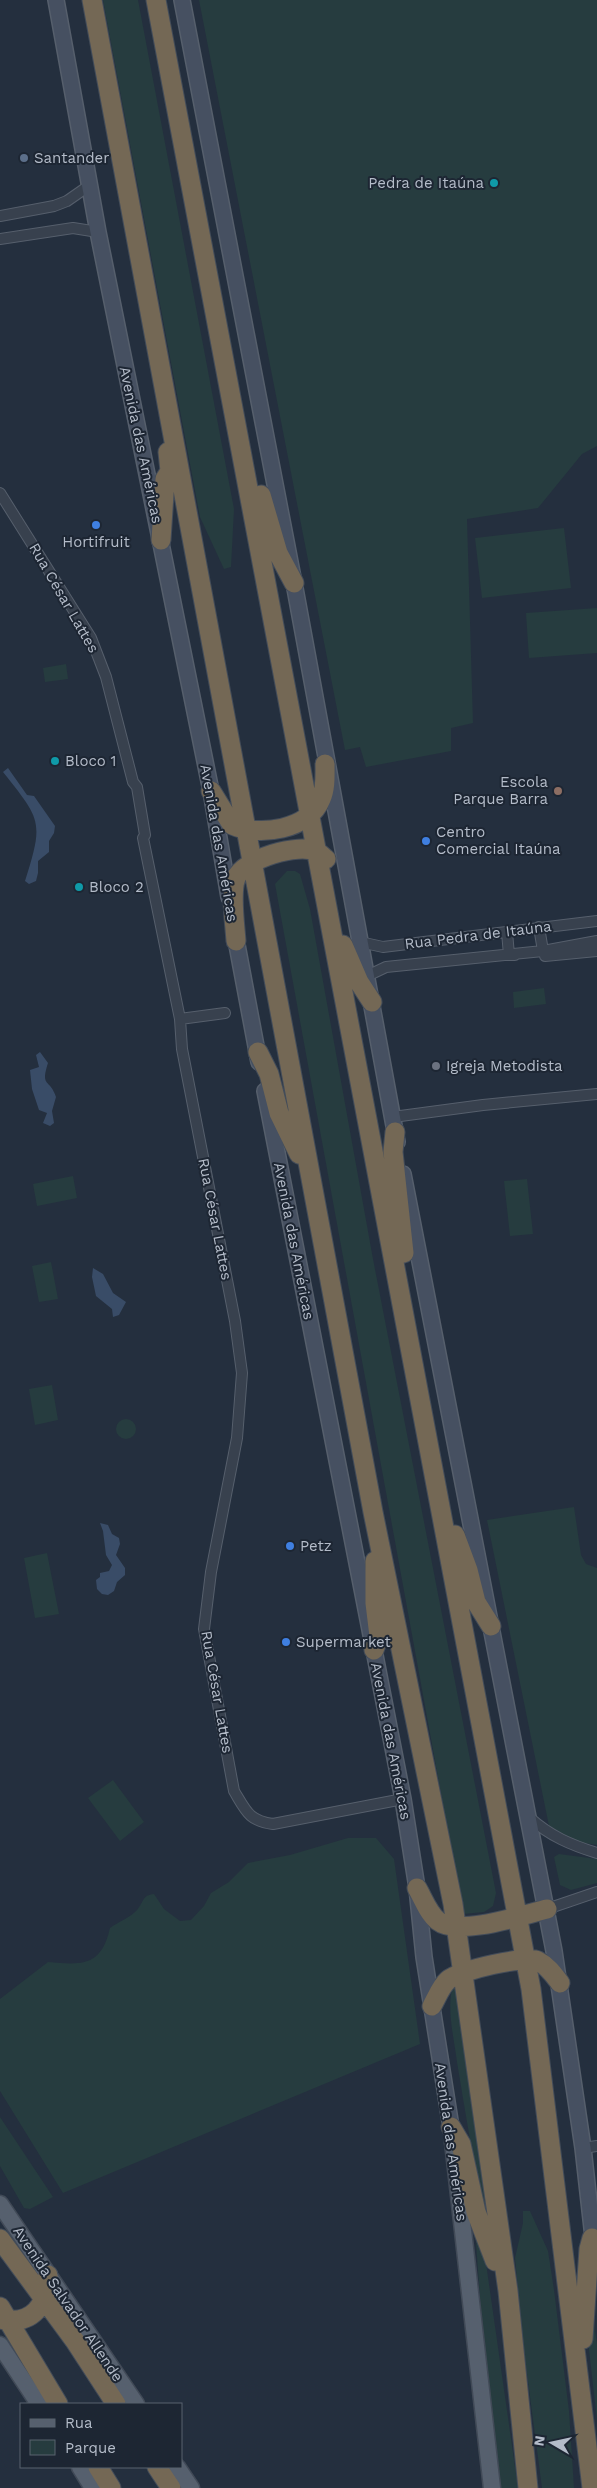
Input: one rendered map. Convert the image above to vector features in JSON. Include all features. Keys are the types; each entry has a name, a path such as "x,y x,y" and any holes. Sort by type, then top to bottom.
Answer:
{"highway":[{"name":"Avenida das Américas","path":"92,0 167,399 251,864 373,1512 456,1927 508,2291 528,2488"},
{"path":"156,1 526,1960 592,2488"},
{"path":"161,540 165,479 170,471 164,428 167,399"},
{"path":"234,406 245,430 278,553 294,582"},
{"path":"211,791 227,820 232,824 254,830 288,826 310,816 322,798 325,764"},
{"path":"236,941 236,879 242,870 251,864 278,853 294,850 317,851 326,860 343,948 359,982 372,1002"},
{"path":"258,1052 269,1074 280,1114 313,1186"},
{"path":"394,1125 393,1152 408,1282 406,1326"},
{"path":"439,1496 452,1522 456,1539 468,1570 476,1602 491,1626"},
{"path":"373,1512 374,1603 379,1636 374,1650"},
{"path":"418,1888 433,1916 445,1924 456,1927 518,1917 547,1910"},
{"path":"432,2006 446,1981 462,1973 526,1960 539,1961 549,1969 560,1983"},
{"path":"452,2127 461,2144 476,2212 490,2243 500,2278 508,2291"},
{"path":"578,2364 583,2343 589,2249 592,2238"},
{"name":"Avenida Salvador Allende","path":"0,2239 75,2341 115,2403"},
{"path":"3,2315 24,2320 31,2316 43,2300 48,2286 48,2275"},
{"path":"3,2315 57,2403"},
{"path":"99,2468 112,2488"},
{"path":"158,2468 171,2488"}],"main road":[{"name":"Avenida das Américas","path":"56,0 98,232 211,791 236,941 403,1799 418,1888 424,1957 452,2127 492,2488"},
{"path":"182,0 294,582 325,764 547,1910 590,2147 592,2238 597,2273"},
{"name":"Avenida Salvador Allende","path":"0,2204 135,2403"},
{"path":"0,2345 38,2403"},
{"path":"81,2468 94,2488"},
{"path":"178,2468 191,2488"}],"street":[{"path":"0,216 54,206 67,201 90,185"},
{"path":"0,239 74,228 98,232"},
{"name":"Rua César Lattes","path":"0,493 91,638 106,677 133,782 137,786 145,835 143,838 180,1019 182,1049 235,1322 242,1373 237,1438 211,1572 204,1629 234,1792 247,1814 259,1822 273,1824 403,1799"},
{"name":"Rua Pedra de Itaúna","path":"360,942 383,947 597,921"},
{"path":"539,927 543,951"},
{"path":"507,932 509,955 547,957 597,951"},
{"name":"Rua Pedra de Itaúna","path":"367,976 386,967 543,951 597,941"},
{"path":"180,1019 225,1013"},
{"path":"394,1125 597,1094"},
{"path":"530,1818 544,1831 563,1841 597,1852"},
{"path":"547,1910 597,1892"}],"green space":[{"path":"103,0 138,0 234,509 231,567 224,569 200,517"},
{"path":"199,0 597,0 597,446 582,454 538,508 467,519 473,723 451,728 451,751 366,767 360,747 345,750"},
{"path":"564,528 571,588 482,598 475,538"},
{"path":"597,608 597,653 529,658 526,613"},
{"path":"66,664 68,679 45,682 43,668"},
{"path":"287,871 295,871 300,874 310,909 373,1259 496,1893 493,1906 484,1912 463,1914 275,884"},
{"path":"544,988 546,1004 514,1008 513,992"},
{"path":"73,1176 77,1198 37,1206 33,1184"},
{"path":"527,1179 533,1234 510,1236 504,1181"},
{"path":"51,1262 58,1299 39,1302 32,1266"},
{"path":"52,1385 58,1420 35,1425 29,1389"},
{"path":"126,1419 133,1422 136,1429 133,1436 126,1439 119,1436 116,1429 119,1422"},
{"path":"574,1507 581,1555 586,1564 597,1568 597,1845 578,1842 549,1826 487,1520"},
{"path":"47,1553 59,1614 35,1618 24,1558"},
{"path":"113,1780 144,1822 120,1841 88,1798"},
{"path":"348,1838 376,1838 394,1859 420,2044 63,2193 0,2091 0,1999 48,1962 80,1963 95,1957 106,1941 110,1928 134,1913 147,1896 154,1894 164,1909 180,1921 191,1920 204,1906 211,1893 229,1882 248,1863 290,1855"},
{"path":"559,1854 597,1859 597,1883 571,1890 560,1885 554,1857"},
{"path":"455,1988 489,2225 487,2225 475,2164 453,2034 450,2007 452,1989"},
{"path":"0,2117 53,2197 30,2209 24,2208 0,2166"},
{"path":"523,2211 530,2211 548,2251 569,2411 574,2488 542,2488 523,2343 515,2258 523,2223"},
{"path":"475,2229 483,2242 518,2488 499,2488 484,2353"},
{"path":"592,2312 597,2344 597,2420 588,2341"}],"water":[{"path":"8,768 27,795 34,796 55,826 54,833 49,841 49,852 38,861 36,881 29,884 25,881 35,845 35,822 32,812 25,801 3,772"},
{"path":"40,1052 48,1063 45,1080 54,1091 56,1097 52,1111 54,1123 50,1126 43,1123 47,1113 39,1110 32,1089 30,1070 39,1067 36,1055"},
{"path":"93,1268 103,1274 113,1293 126,1302 119,1315 113,1317 112,1309 96,1296 92,1277"},
{"path":"100,1523 108,1525 112,1534 119,1538 120,1544 116,1555 125,1568 125,1575 117,1582 114,1591 108,1595 102,1594 97,1589 96,1580 100,1577 100,1573 109,1571 112,1565 106,1555"}],"place":[{"name":"Santander","path":"24,158"},
{"name":"Pedra de Itaúna","path":"494,183"},
{"name":"Hortifruit","path":"96,525"},
{"name":"Bloco 1","path":"55,761"},
{"name":"Escola Parque Barra","path":"558,791"},
{"name":"Centro Comercial Itaúna","path":"426,841"},
{"name":"Bloco 2","path":"79,887"},
{"name":"Igreja Metodista","path":"436,1066"},
{"name":"Petz","path":"290,1546"},
{"name":"Supermarket","path":"286,1642"}]}
